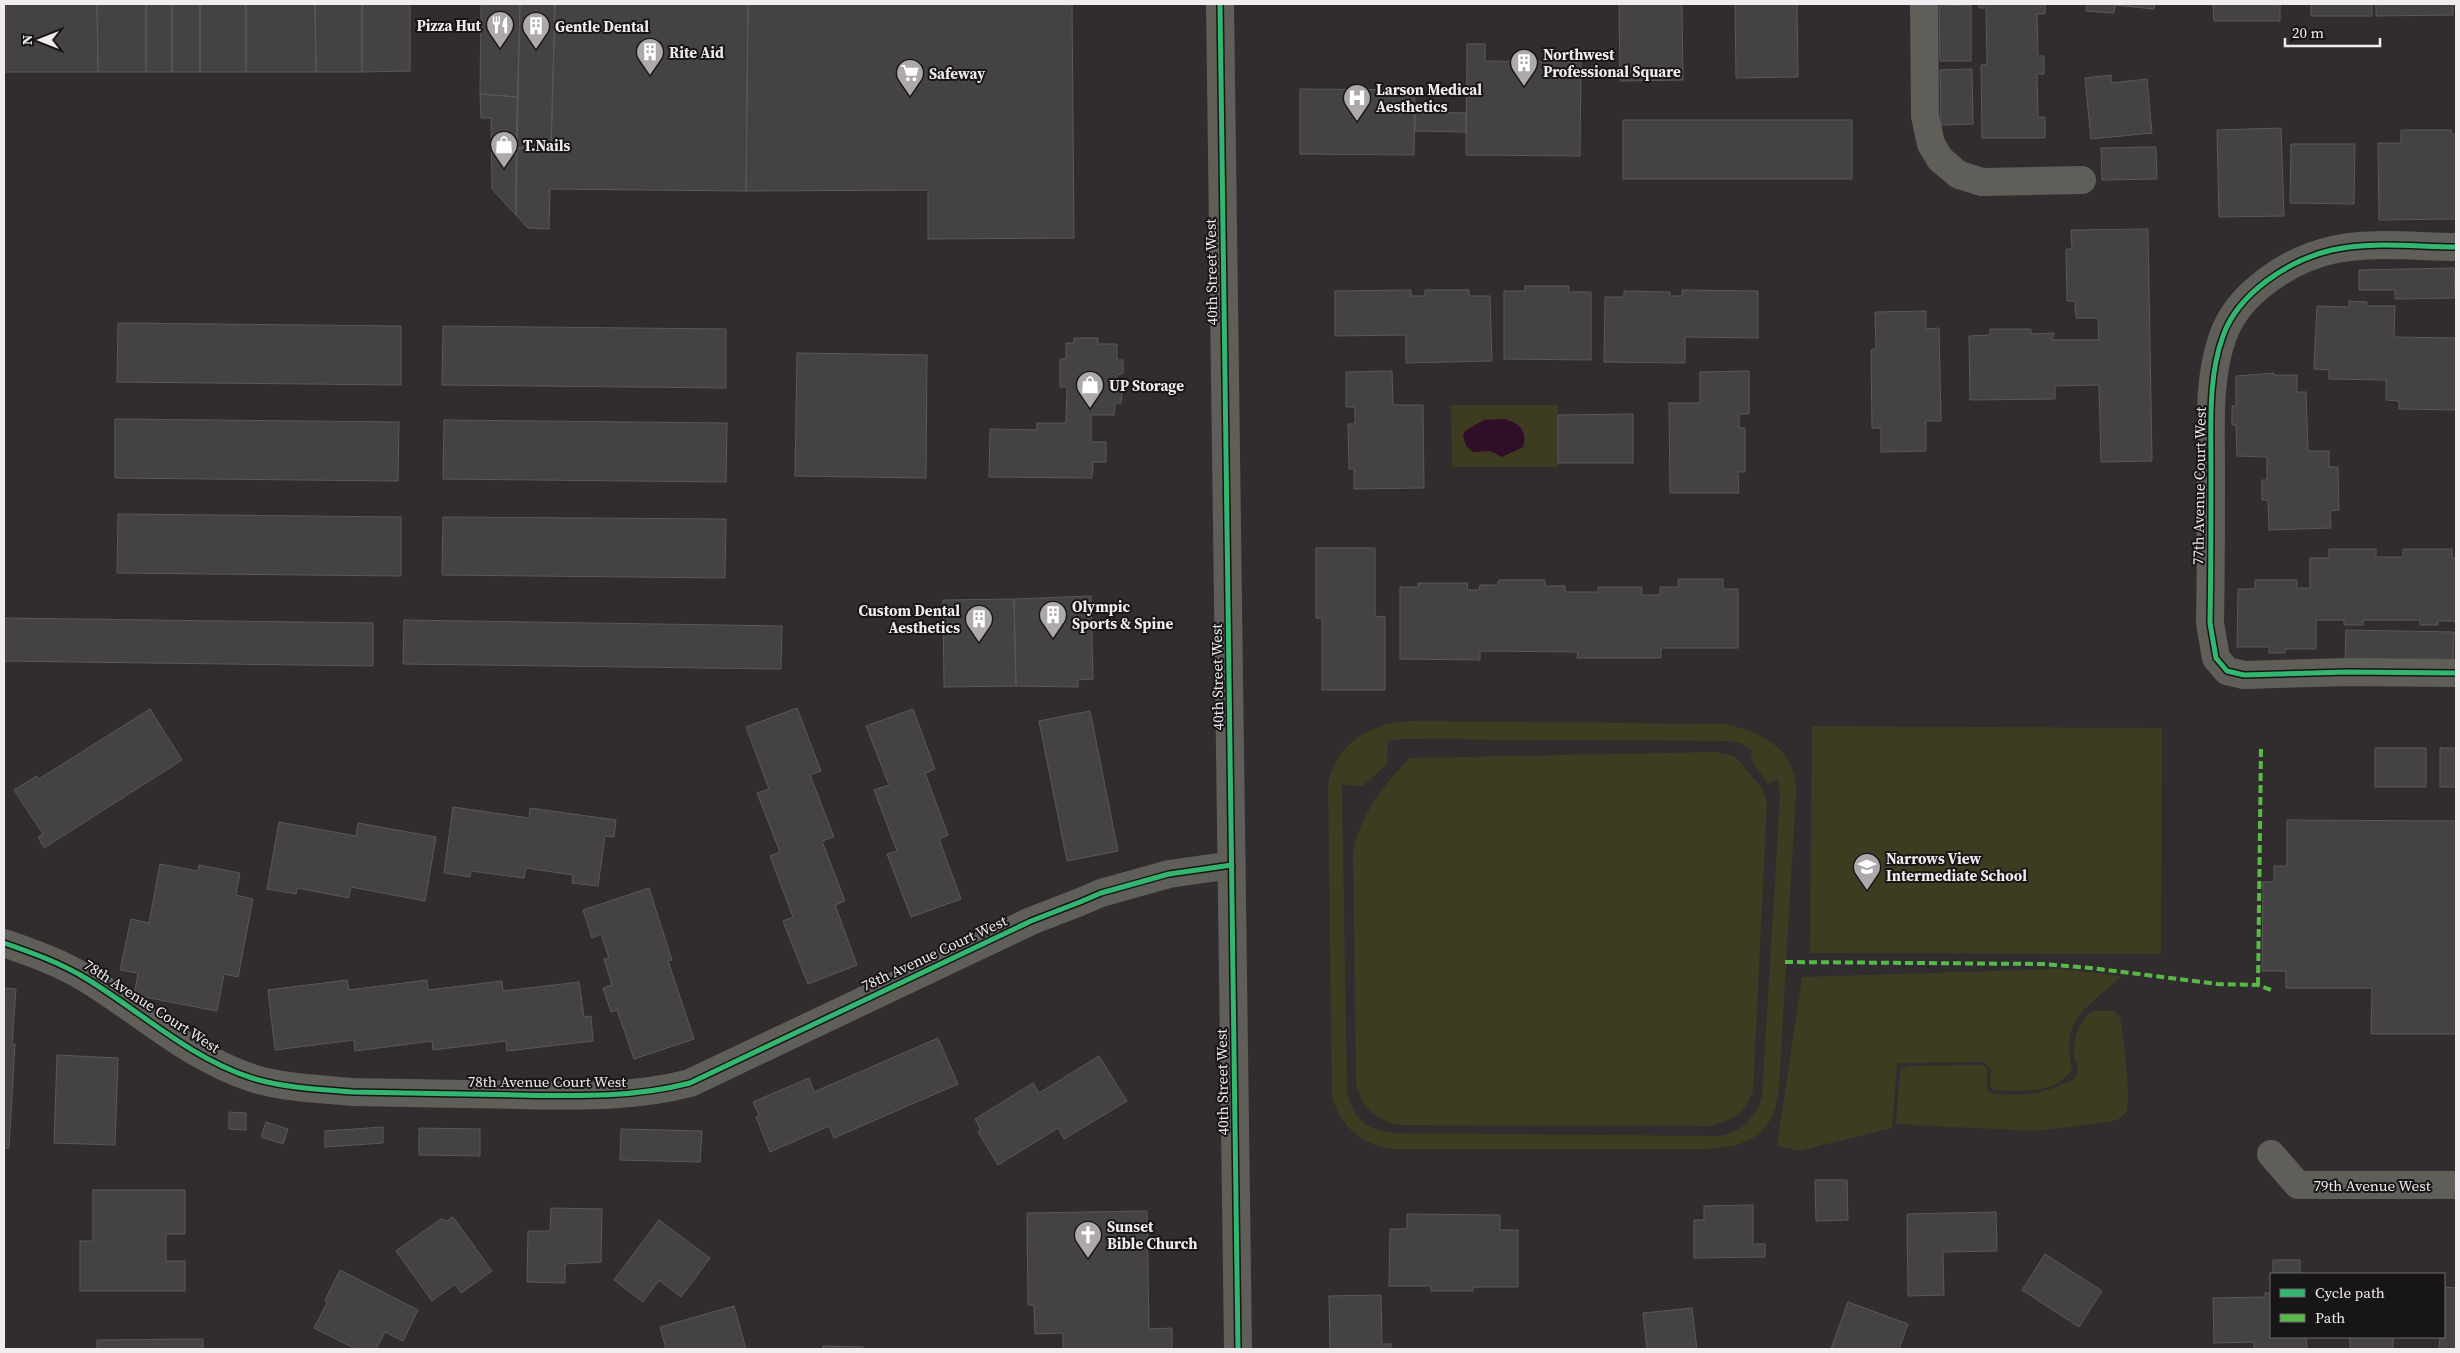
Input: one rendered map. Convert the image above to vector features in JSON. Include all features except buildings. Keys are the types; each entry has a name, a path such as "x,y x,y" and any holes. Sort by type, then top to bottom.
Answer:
{"street":[{"name":"40th Street West","path":"1220,4 1238,1349"},
{"path":"1924,4 1925,116 1931,144 1940,159 1959,175 1982,182 2082,180"},
{"name":"77th Avenue Court West","path":"2456,247 2352,246 2331,250 2292,266 2271,278 2241,304 2223,336 2213,390 2210,584 2210,623 2216,658 2227,671 2244,675 2347,672 2456,673"},
{"name":"78th Avenue Court West","path":"4,943 73,970 172,1037 210,1059 252,1078 284,1085 353,1092 589,1096 632,1094 690,1083 1023,925 1101,893 1169,874 1232,866"},
{"name":"79th Avenue West","path":"2271,1154 2298,1185 2456,1185"}],"shaded area":[{"path":"1451,405 1558,405 1559,467 1452,467"},
{"path":"1502,419 1517,424 1523,431 1523,447 1502,457 1490,451 1473,452 1466,446 1463,436 1465,431 1484,420"},
{"path":"1410,721 1722,724 1750,731 1773,744 1783,753 1790,764 1796,792 1779,1087 1772,1116 1758,1134 1737,1145 1708,1149 1391,1149 1371,1143 1353,1132 1340,1116 1332,1096 1328,785 1338,758 1347,747 1369,731","holes":["1399,739 1728,741 1741,743 1752,750 1751,760 1768,784 1778,779 1780,796 1762,1098 1750,1119 1739,1129 1717,1136 1393,1133 1375,1129 1362,1122 1353,1110 1347,1092 1342,785 1363,786 1387,764 1388,741"]},
{"path":"1812,726 2162,728 2161,954 1810,953"},
{"path":"1716,752 1735,756 1762,788 1767,803 1753,1092 1742,1110 1732,1118 1712,1126 1402,1125 1385,1121 1372,1113 1362,1100 1356,1083 1353,852 1361,825 1374,801 1390,779 1410,758"},
{"path":"2060,969 2122,976 2088,1006 2077,1019 2071,1031 2069,1041 2072,1069 2057,1083 2037,1090 1994,1090 1990,1087 1991,1069 1983,1062 1897,1063 1892,1128 1798,1151 1777,1146 1802,977"},
{"path":"2093,1011 2114,1011 2120,1017 2128,1081 2128,1106 2126,1112 2119,1119 2109,1122 2034,1131 1896,1124 1900,1070 1908,1066 1981,1065 1987,1068 1987,1091 1993,1094 2035,1093 2052,1089 2070,1081 2078,1072 2074,1055 2078,1030 2080,1024"}],"marked path":[{"path":"2258,985 2261,749"},
{"path":"1785,962 2042,964 2091,968 2217,984 2258,985 2271,990"}],"cycle path":[{"path":"1220,4 1238,1349"},
{"path":"2456,247 2362,246 2346,247 2316,255 2283,270 2267,281 2240,306 2230,320 2218,352 2211,401 2210,623 2216,658 2227,671 2244,675 2347,672 2456,673"},
{"path":"4,943 47,959 77,973 187,1047 229,1069 264,1081 302,1088 353,1092 560,1096 626,1094 690,1083 1031,921 1101,893 1169,874 1232,865"}],"place":[{"name":"Pizza Hut","path":"500,49"},
{"name":"Gentle Dental","path":"536,50"},
{"name":"Rite Aid","path":"650,76"},
{"name":"Northwest Professional Square","path":"1524,87"},
{"name":"Safeway","path":"910,97"},
{"name":"Larson Medical Aesthetics","path":"1357,122"},
{"name":"T.Nails","path":"504,169"},
{"name":"UP Storage","path":"1090,409"},
{"name":"Olympic Sports & Spine","path":"1053,639"},
{"name":"Custom Dental Aesthetics","path":"979,643"},
{"name":"Narrows View Intermediate School","path":"1867,891"},
{"name":"Sunset Bible Church","path":"1088,1259"}]}
